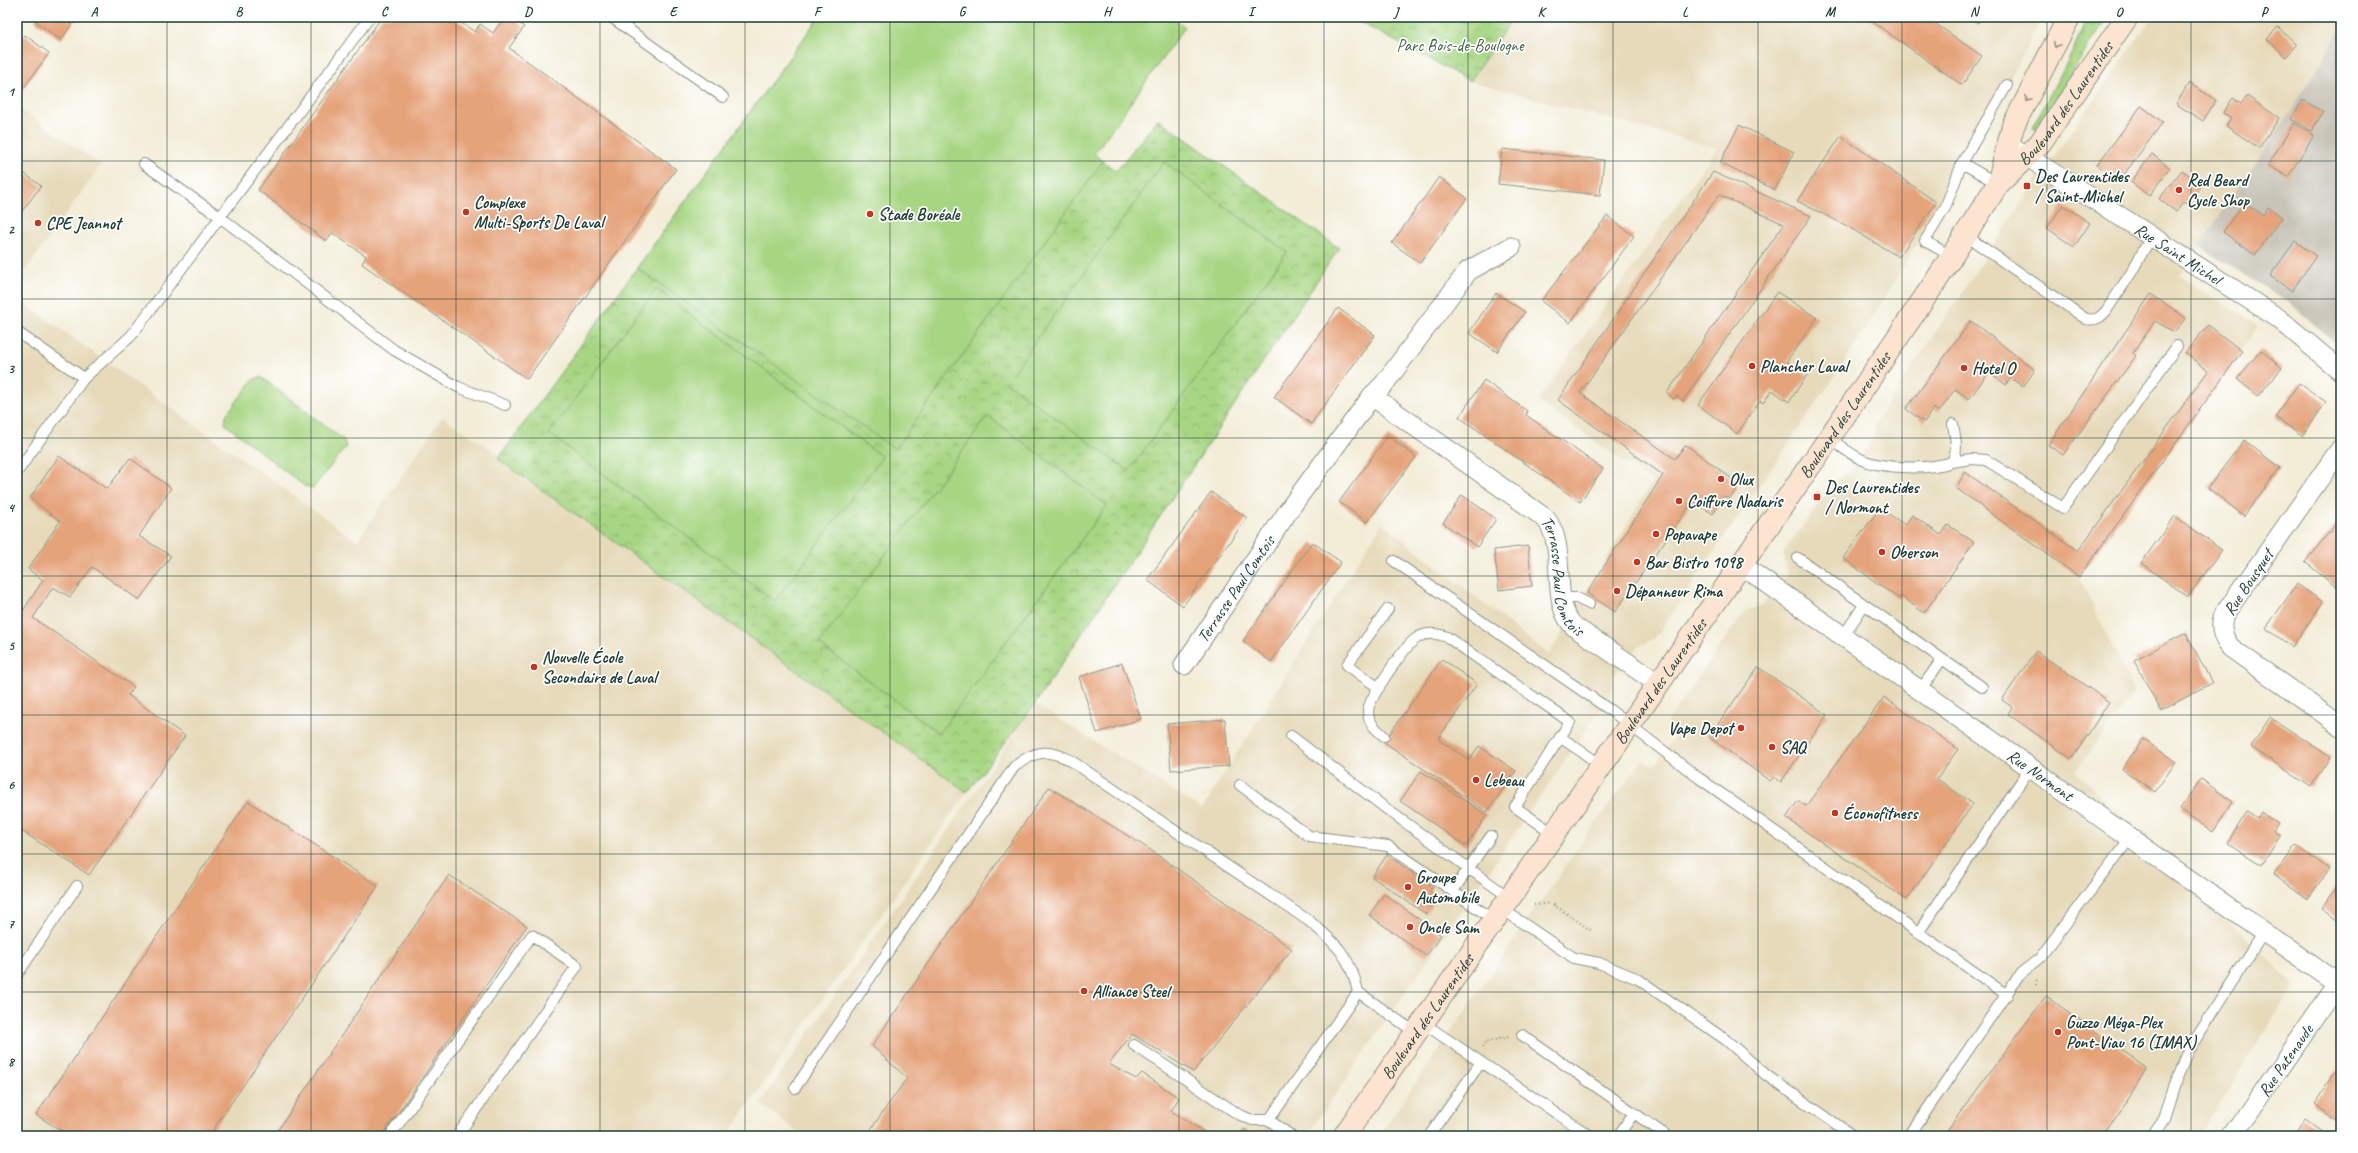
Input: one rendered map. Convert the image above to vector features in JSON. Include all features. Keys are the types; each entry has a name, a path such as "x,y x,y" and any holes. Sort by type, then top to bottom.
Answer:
{"main road":[{"name":"Boulevard des Laurentides","path":"1998,184 2013,126 2069,17"},
{"name":"Boulevard des Laurentides","path":"1344,1136 1829,438 1998,184 2040,143 2127,17"}],"street":[{"name":"Rue Saint Michel","path":"2008,145 2280,319 2341,371"},
{"name":"Terrasse Paul Comtois","path":"1184,665 1293,504 1372,396 1384,384 1468,271 1511,247"},
{"name":"Terrasse Paul Comtois","path":"1372,396 1545,518 1556,541 1562,598 1566,616 1573,626 1658,684"},
{"name":"Rue Bousquet","path":"2341,448 2226,613 2221,624 2224,636 2231,648 2341,726"},
{"name":"Rue Normont","path":"1740,564 1921,689 2340,985"},
{"name":"Rue Patenaude","path":"2233,1136 2340,985"}],"lane":[{"path":"17,472 84,378 131,336 370,17"},
{"path":"611,17 723,97"},
{"path":"1951,256 1925,241 1945,208 1962,163 2008,85"},
{"path":"1962,163 1998,184"},
{"path":"144,164 220,217 394,350 458,386 505,405"},
{"path":"1965,235 2086,319 2092,321 2102,316 2106,311 2131,273 2151,237"},
{"path":"17,332 84,378"},
{"path":"1829,438 1863,460 1875,463 1925,467 1971,459 1986,460 2063,508 2177,346"},
{"path":"1952,462 1956,455 1957,446 1953,424"},
{"path":"1798,558 1982,687"},
{"path":"1394,561 1629,725 1699,778 2007,995"},
{"path":"1562,598 1576,598 1589,604"},
{"path":"1844,635 1864,605"},
{"path":"1379,688 1347,665 1388,609"},
{"path":"1384,736 1370,722 1368,712 1369,704 1410,644 1425,634 1438,634 1453,642 1570,722 1515,807 1554,834"},
{"path":"1921,689 1942,659"},
{"path":"1291,736 1469,868 1502,909"},
{"path":"1560,737 1601,765"},
{"path":"795,1088 1014,767 1024,759 1041,752 1055,752 1070,760 1309,922 1332,941 1346,958 1353,970 1358,992 1481,1062 1590,1136"},
{"path":"1918,933 2031,767"},
{"path":"1240,785 1309,836 1388,846 1453,891 1502,909 1574,958 1599,963 1638,978 1726,1040 1766,1075 1853,1136"},
{"path":"1453,891 1491,836"},
{"path":"1909,1136 2021,973 2039,959 2131,837"},
{"path":"17,974 77,886"},
{"path":"2153,1136 2164,1119 2175,1084 2190,1048 2264,932"},
{"path":"390,1136 532,935 577,966 457,1136"},
{"path":"1269,1120 1358,992"},
{"path":"1522,1035 1667,1136"},
{"path":"1134,1045 1238,1114 1252,1120 1269,1120 1290,1135"},
{"path":"1430,1136 1481,1062"},
{"path":"1618,1136 1634,1113"}],"path":[{"path":"1534,905 1550,903 1592,931"},
{"path":"1482,1047 1486,1042 1522,1035"}],"shaded area":[{"path":"1512,17 2042,17 1959,176 1844,363 1655,638 1639,646 1613,677 1612,692 1307,1136 803,1136 760,1104 1035,704 1202,809 1382,523 1549,655 1652,482 1538,401 1717,148 1470,81"},
{"path":"2153,17 2341,17 2341,28 2292,110 2179,276 2259,326 2079,577 2134,691 2076,771 2294,985 2199,1136 1379,1136 1595,823 1642,761 1655,765 1676,735 1666,723 1745,611 1761,606 1788,574 1783,553 1838,477 1850,473 1873,438 1875,423 2030,190"},
{"path":"2341,28 2341,348 2291,304 2199,246 2292,110"},
{"name":"CPE Jeannot","path":"17,107 101,165 17,282"},
{"name":"Nouvelle École Secondaire de Laval","path":"17,298 357,541 442,417 573,503 967,792 727,1136 17,1136"}],"green space":[{"path":"819,17 907,17 1116,171 1158,119 1339,248 1035,704 967,792 498,459"},
{"name":"Stade Boréale","path":"819,17 1172,17 1185,27 1094,154 1103,161 895,449 637,268"},
{"name":"Parc Bois-de-Boulogne","path":"1350,17 1513,17 1470,81"},
{"path":"2087,17 2107,17 2036,130 2032,128 2073,51"},
{"path":"1164,162 1287,252 1129,471 1006,382"},
{"path":"656,289 882,457 775,601 549,434"},
{"path":"261,377 344,440 346,447 313,488 304,486 225,424 226,415 254,379"},
{"path":"988,416 1107,505 939,733 819,644"}],"building":[{"path":"38,17 77,17 61,40 35,21"},
{"name":"Complexe Multi-Sports De Laval","path":"382,17 452,17 475,32 480,24 493,33 505,17 512,17 524,27 509,48 676,169 527,379 362,264 366,256 332,233 326,241 258,190"},
{"path":"1866,17 1926,17 1982,56 1962,85"},
{"path":"1968,17 1982,17 1978,23"},
{"path":"2278,27 2297,45 2286,57 2267,39"},
{"path":"25,35 49,53 18,96 17,46"},
{"path":"2189,83 2216,100 2203,121 2176,104"},
{"path":"2247,96 2279,118 2259,148 2226,126 2231,119 2223,113 2233,98 2241,104"},
{"path":"2303,100 2323,112 2312,131 2291,119"},
{"path":"2141,106 2163,122 2119,181 2097,165"},
{"path":"2294,123 2314,135 2288,177 2268,165"},
{"path":"1739,125 1794,152 1775,190 1720,163"},
{"path":"1841,136 1936,202 1899,257 1847,226 1797,201"},
{"path":"1502,149 1604,160 1600,195 1498,184"},
{"path":"2152,154 2170,168 2149,196 2131,182"},
{"path":"17,168 41,186 17,218"},
{"path":"2182,170 2202,185 2187,204 2184,202 2176,212 2159,199"},
{"path":"1713,172 1811,216 1683,401 1677,396 1673,399 1667,393 1784,224 1719,195 1580,393 1675,459 1686,445 1735,481 1737,489 1729,499 1723,496 1713,514 1693,501 1615,612 1587,593 1663,475 1558,400"},
{"path":"1439,177 1467,198 1420,263 1392,243"},
{"path":"2244,202 2263,215 2268,207 2282,217 2255,255 2223,232"},
{"path":"2063,205 2090,223 2074,247 2047,228"},
{"path":"1607,216 1634,236 1570,323 1541,301"},
{"path":"2295,241 2316,256 2292,291 2270,276"},
{"path":"1777,292 1817,318 1787,361 1807,375 1789,402 1772,390 1763,403 1760,401 1737,434 1698,405"},
{"path":"1496,293 1525,312 1497,352 1469,333"},
{"path":"2151,294 2186,318 2174,332 2155,321 2133,353 2136,356 2063,455 2048,445"},
{"path":"1338,308 1375,335 1311,424 1274,397"},
{"path":"1971,321 2035,370 2023,387 2011,378 2006,385 1989,372 1969,399 1955,389 1939,412 1934,408 1924,422 1906,409"},
{"path":"2208,325 2242,351 2079,577 1956,488 1965,472 2078,551 2208,371 2185,353"},
{"path":"2261,350 2282,368 2258,396 2237,379"},
{"path":"1484,380 1527,411 1526,415 1603,469 1580,502 1459,417"},
{"path":"2299,383 2326,402 2303,436 2275,417"},
{"path":"1388,436 1416,457 1367,522 1339,502"},
{"path":"2244,440 2280,468 2244,516 2208,488"},
{"path":"59,456 107,489 130,458 171,488 139,536 171,556 139,600 92,567 70,597 53,587 33,618 134,687 128,695 185,736 89,875 17,828 17,609 22,612 43,580 28,569 60,521 30,498"},
{"path":"1211,492 1247,518 1183,606 1147,580"},
{"path":"1462,495 1496,519 1477,547 1443,523"},
{"path":"1880,508 1905,525 1912,515 1941,535 1948,525 1974,542 1924,613 1901,596 1899,599 1843,558"},
{"path":"2175,516 2222,550 2188,597 2141,563"},
{"path":"2339,520 2341,521 2341,591 2305,562"},
{"path":"1312,542 1341,562 1271,662 1243,641"},
{"path":"1528,546 1532,586 1499,590 1494,550"},
{"path":"2297,584 2323,602 2292,647 2266,628"},
{"path":"2186,633 2212,683 2161,711 2134,660"},
{"path":"2036,651 2109,702 2072,759 2008,714 2012,707 2002,700"},
{"path":"1442,659 1477,684 1438,739 1469,760 1479,746 1516,771 1487,812 1384,742"},
{"path":"1122,663 1141,719 1097,733 1079,677"},
{"path":"1758,667 1827,715 1781,782 1774,777 1770,781 1709,737"},
{"path":"1884,697 1958,749 1937,779 1973,804 1907,900 1786,818 1798,801 1806,806"},
{"path":"2270,717 2330,757 2311,787 2251,747"},
{"path":"1225,719 1229,766 1171,770 1167,724"},
{"path":"2143,739 2176,762 2155,792 2122,769"},
{"path":"1421,771 1487,815 1466,846 1400,801"},
{"path":"2201,779 2233,802 2213,832 2180,809"},
{"name":"Alliance Steel","path":"1049,787 1146,847 1292,949 1193,1072 1132,1034 1109,1064 1136,1079 1142,1073 1179,1098 1171,1111 1211,1136 1077,1136 1070,1131 1066,1136 866,1136 907,1078 872,1046"},
{"path":"248,801 378,886 209,1136 70,1136 36,1115"},
{"path":"2247,812 2257,819 2261,812 2278,823 2273,831 2280,836 2262,865 2227,843"},
{"path":"2296,845 2329,869 2308,899 2274,874"},
{"path":"1387,855 1433,887 1430,891 1438,897 1426,914 1372,877"},
{"path":"449,875 527,926 382,1136 274,1136"},
{"path":"2341,880 2341,921 2322,908"},
{"path":"1384,894 1441,935 1426,956 1369,915"},
{"name":"Guzzo Méga-Plex Pont-Viau 16 (IMAX)","path":"2046,996 2147,1068 2104,1136 1943,1136"},
{"path":"2336,1071 2341,1074 2341,1124 2313,1104"},
{"path":"2303,1118 2329,1136 2291,1136"},
{"path":"1244,1129 1253,1136 1238,1136"}],"place":[{"name":"Des Laurentides / Saint-Michel","path":"2027,186"},
{"name":"Red Beard Cycle Shop","path":"2179,190"},
{"name":"Complexe Multi-Sports De Laval","path":"466,212"},
{"name":"Stade Boréale","path":"870,214"},
{"name":"CPE Jeannot","path":"38,223"},
{"name":"Plancher Laval","path":"1752,366"},
{"name":"Hotel O","path":"1964,368"},
{"name":"Olux","path":"1721,479"},
{"name":"Des Laurentides / Normont","path":"1817,497"},
{"name":"Coiffure Nadaris","path":"1679,501"},
{"name":"Popavape","path":"1656,534"},
{"name":"Oberson","path":"1882,552"},
{"name":"Bar Bistro 1098","path":"1637,562"},
{"name":"Dépanneur Rima","path":"1617,591"},
{"name":"Nouvelle École Secondaire de Laval","path":"534,667"},
{"name":"Vape Depot","path":"1741,728"},
{"name":"SAQ","path":"1772,747"},
{"name":"Lebeau","path":"1476,780"},
{"name":"Éconofitness","path":"1835,813"},
{"name":"Groupe Automobile","path":"1408,887"},
{"name":"Oncle Sam","path":"1410,927"},
{"name":"Alliance Steel","path":"1084,991"},
{"name":"Guzzo Méga-Plex Pont-Viau 16 (IMAX)","path":"2058,1032"}]}
